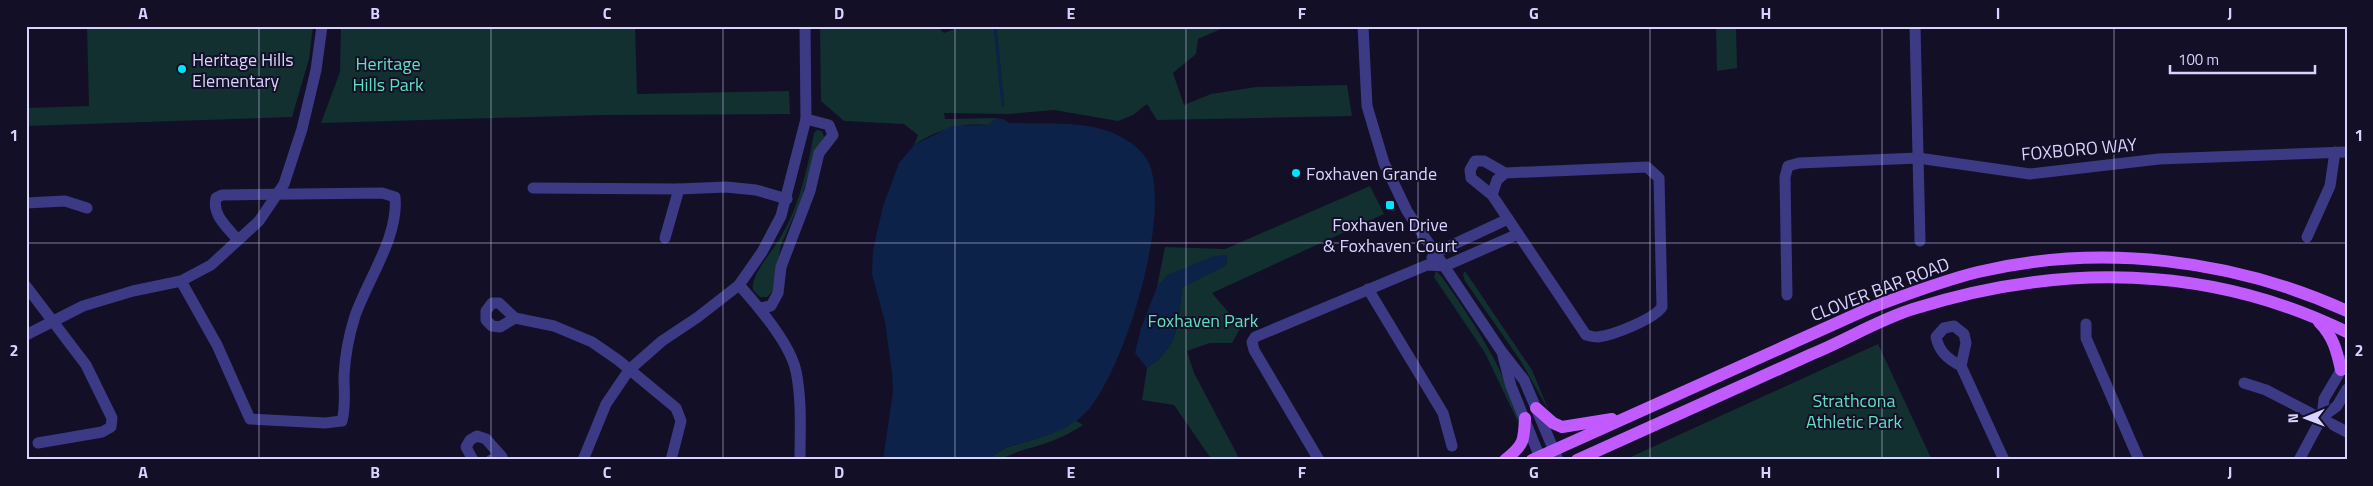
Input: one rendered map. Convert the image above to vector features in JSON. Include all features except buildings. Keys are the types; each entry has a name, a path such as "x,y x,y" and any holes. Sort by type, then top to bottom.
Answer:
{"main road":[{"name":"CLOVER BAR ROAD","path":"1538,459 1556,455 1631,415 1878,305 1938,283 1978,272 2010,266 2049,260 2088,258 2186,263 2251,277 2318,298 2347,311"},
{"name":"CLOVER BAR ROAD","path":"1577,460 1902,313 1993,288 2079,277 2127,276 2213,287 2268,300 2310,314 2347,332"},
{"path":"2318,298 2347,301"},
{"path":"2310,314 2329,332 2344,365"},
{"path":"1536,408 1553,424 1562,427 1631,415"},
{"path":"1505,460 1521,447 1525,418"}],"street":[{"path":"26,335 52,320 83,306 133,291 181,280 211,265 258,221 284,184 307,113 322,26"},
{"path":"583,460 606,404 629,370 662,340 739,285 762,252 781,216 787,199 806,119 805,26"},
{"path":"1363,26 1364,83 1369,118 1376,142 1407,211 1502,352 1524,380 1556,455"},
{"path":"1915,26 1920,241"},
{"path":"760,308 771,306 778,293 781,267 810,191 819,153 834,136 829,125 806,119"},
{"path":"2307,237 2330,186 2341,152"},
{"name":"FOXBORO WAY","path":"1787,295 1784,177 1788,166 1799,163 1918,158 2030,174 2159,159 2341,152"},
{"path":"1475,161 1484,161 1505,172 1647,167 1659,178 1662,306 1657,314 1596,337 1586,335 1492,195 1471,178 1470,170 1475,161"},
{"path":"1492,195 1497,180 1505,172"},
{"path":"533,188 680,189 726,187 756,190 787,199"},
{"path":"665,238 680,189"},
{"path":"181,280 217,345 250,419 325,423 342,421 345,410 347,344 356,315 389,238 395,218 395,197 382,193 222,195 216,198 214,206 217,215 238,240"},
{"path":"26,203 65,201 87,208"},
{"path":"1427,265 1435,253 1508,220"},
{"path":"1319,460 1254,350 1252,342 1260,333 1427,265 1444,266 1518,234"},
{"path":"739,285 760,308 780,339 795,369 801,406 800,460"},
{"path":"26,286 86,365 109,407 112,418 111,427 102,432 38,443"},
{"path":"1368,289 1443,413 1452,446"},
{"path":"515,318 554,326 592,342 676,408 681,421 672,460"},
{"path":"2086,324 2086,338 2139,460"},
{"path":"1502,352 1511,386 1525,418 1538,459"},
{"path":"2299,460 2322,417 2324,399 2344,365"},
{"path":"1961,366 2004,460"},
{"path":"2244,383 2266,390 2322,417 2347,432"},
{"path":"2322,417 2337,406 2347,389"},
{"path":"473,460 466,447 470,440 477,436 486,439 502,459"}],"green space":[{"name":"Heritage Hills Elementary","path":"87,26 313,26 309,59 292,117 26,126 26,108 89,106"},
{"name":"Heritage Hills Park","path":"341,26 635,26 637,94 789,91 790,114 602,115 321,123 340,72"},
{"path":"820,26 937,26 944,33 963,26 1228,26 1198,39 1196,54 1173,73 1184,105 1211,94 1256,87 1347,85 1352,116 1157,120 1147,104 1133,115 1118,121 1054,110 1008,114 944,113 945,119 997,118 988,125 978,124 949,128 931,135 914,145 918,135 904,124 844,121 821,101"},
{"path":"1716,26 1736,26 1737,68 1717,71"},
{"path":"817,130 822,131 824,137 815,152 801,200 781,245 773,291 767,297 760,297 753,290 755,278 792,215 805,175 814,133"},
{"name":"Foxhaven Park","path":"1370,186 1384,214 1212,293 1241,327 1232,343 1210,343 1187,351 1194,373 1240,460 1212,460 1174,405 1142,400 1147,368 1158,360 1172,342 1178,322 1182,287 1226,265 1227,256 1168,275 1157,287 1165,247 1225,249"},
{"path":"1436,271 1454,294 1488,348 1515,406 1520,426 1485,353 1434,277"},
{"path":"1465,271 1532,370 1549,411 1520,360 1465,281 1463,275"},
{"name":"Strathcona Athletic Park","path":"1878,344 1932,460 1624,460"},
{"path":"1075,420 1083,425 1076,430 1047,443 1003,458 990,460 999,451 1049,434"}],"water":[{"path":"997,118 1010,123 1071,124 1102,129 1128,141 1138,148 1146,159 1150,166 1155,190 1154,221 1149,255 1129,327 1117,360 1103,388 1083,415 1062,429 1046,436 1008,447 998,452 990,460 883,460 893,391 892,373 885,322 872,274 873,250 883,206 899,163 914,145 952,126 988,125"},
{"path":"1227,255 1226,265 1182,287 1178,322 1172,342 1158,360 1147,368 1135,353 1141,328 1157,287 1168,275 1214,256"}],"waterway":[{"path":"995,26 1003,105"}],"place":[{"name":"Heritage Hills Elementary","path":"182,69"},
{"name":"Foxhaven Grande","path":"1296,173"},
{"name":"Foxhaven Drive & Foxhaven Court","path":"1390,205"}]}
